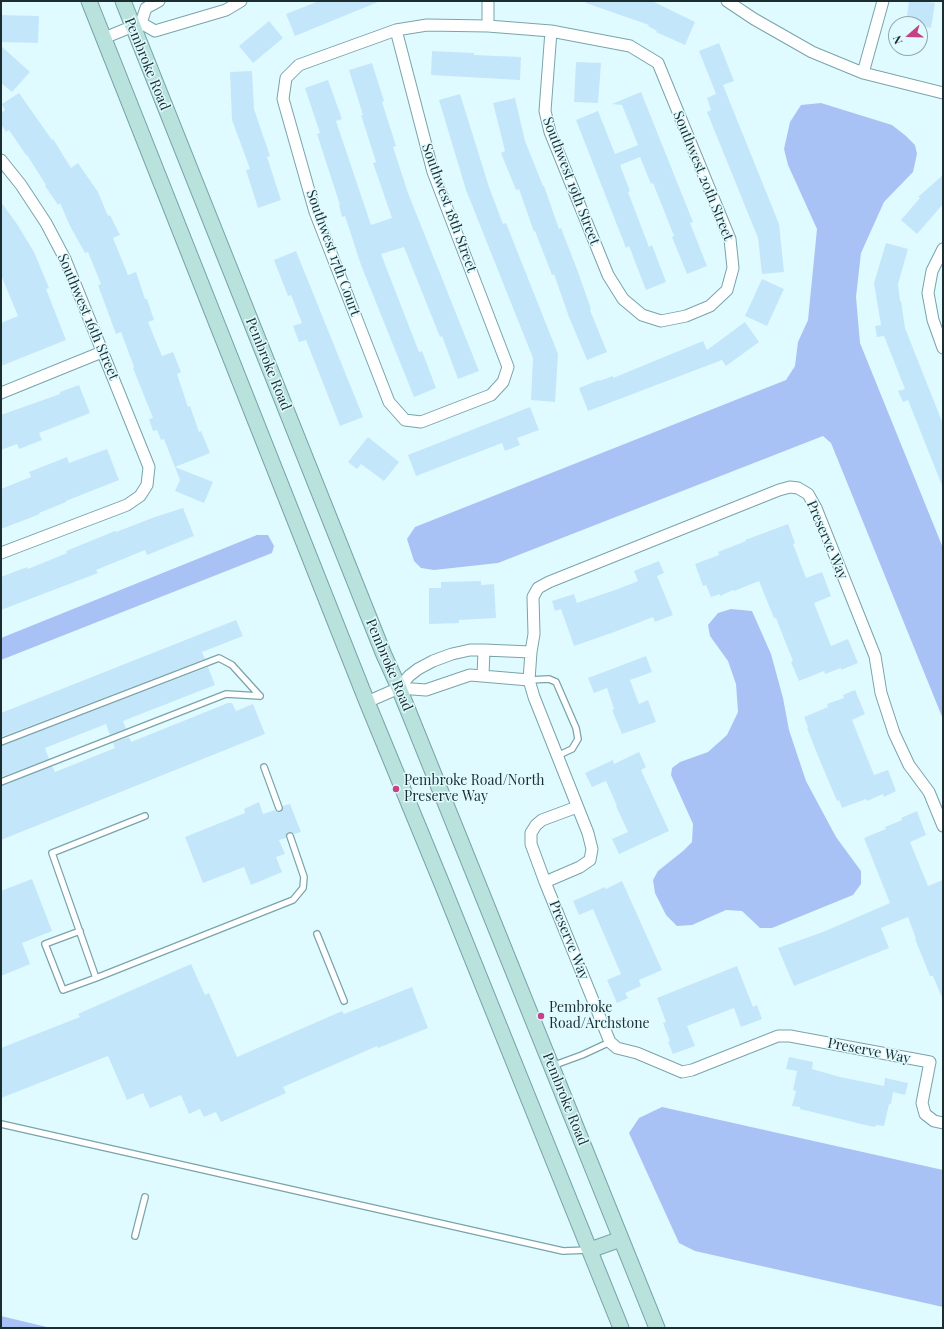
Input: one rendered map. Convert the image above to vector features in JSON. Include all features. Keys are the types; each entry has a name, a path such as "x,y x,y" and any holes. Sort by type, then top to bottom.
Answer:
{"main road":[{"path":"89,1 367,702 621,1328"},
{"name":"Pembroke Road","path":"123,1 137,25 381,647 399,688 657,1328"},
{"path":"590,1250 621,1239"}],"street":[{"path":"137,25 146,8 159,1"},
{"path":"104,38 137,25 155,31 226,10 241,1"},
{"path":"488,1 488,26"},
{"path":"727,1 754,19 812,52 863,73 943,93"},
{"path":"863,73 883,1"},
{"path":"396,30 427,25 488,26 550,31"},
{"name":"Southwest 17th Court","path":"396,30 298,65 286,78 283,99 315,212 390,402 405,420"},
{"name":"Southwest 18th Street","path":"396,30 433,172 508,367 503,382 491,395 421,422 405,420"},
{"name":"Southwest 20th Street","path":"550,31 630,46 658,63 730,239 733,268 727,290"},
{"name":"Southwest 19th Street","path":"550,31 545,111 550,132 608,275 623,299 642,315 661,321 686,316 710,306 727,290"},
{"name":"Southwest 16th Street","path":"1,160 26,191 46,223 65,259 149,467 147,485 140,496 127,505 1,553"},
{"path":"943,249 932,271 928,293 933,320 943,348"},
{"path":"1,393 102,352"},
{"name":"Preserve Way","path":"943,826 929,792 909,765 894,732 881,693 875,656 816,508 808,494 798,488 790,487 779,490 538,588 533,597 534,634 529,680 534,697 588,833 592,849 590,860 580,867 545,882 610,1042 617,1048 636,1053 682,1072 692,1070 778,1036 790,1036 930,1062 922,1103 925,1114 934,1121 943,1123"},
{"path":"367,702 399,688 409,676 418,669 433,661 452,654 470,650 531,652"},
{"path":"483,675 484,650"},
{"path":"399,688 426,690 470,675 529,680"},
{"path":"545,882 531,844 531,833 536,825 542,820 577,807"}],"lane":[{"path":"1,742 219,658 232,665 260,696 226,694 1,782"},
{"path":"529,680 549,679 556,682 576,728 578,739 572,749 557,756"},
{"path":"264,767 279,808"},
{"path":"96,978 52,853 145,816"},
{"path":"80,931 45,944 63,990 293,900 303,888 304,877 290,836"},
{"path":"317,934 344,1001"},
{"path":"552,1066 582,1055 610,1042"},
{"path":"1,1124 564,1251 590,1250"},
{"path":"134,1236 145,1197"}],"water":[{"path":"821,103 892,125 915,145 917,154 913,172 884,202 861,253 856,297 860,343 943,548 943,719 831,443 823,436 498,563 434,570 421,568 414,561 407,539 415,527 786,380 795,366 798,342 808,320 817,229 788,165 784,149 790,122 801,105"},
{"path":"257,535 268,535 274,546 272,553 1,660 1,638"},
{"path":"731,609 752,611 771,654 783,698 789,730 806,781 836,837 861,871 861,884 853,895 772,928 760,928 742,911 726,910 692,925 677,926 666,915 655,893 653,880 658,871 692,842 693,824 671,775 672,768 680,762 708,752 727,735 738,712 736,684 728,661 710,636 708,625 718,613"},
{"path":"662,1107 943,1170 943,1307 695,1251 679,1243 629,1133 639,1118"},
{"path":"1,1316 51,1328 1,1328"}],"building":[{"path":"319,1 378,2 295,36 286,14"},
{"path":"586,1 652,1 695,22 685,45 656,32 657,31 648,26 649,25 586,3"},
{"path":"909,1 935,3 931,28 928,27 928,16 907,16"},
{"path":"1,15 39,16 38,43 1,42"},
{"path":"269,21 283,38 253,63 239,46"},
{"path":"719,43 734,81 723,85 779,224 784,272 762,274 758,238 707,112 711,110 707,98 716,94 699,51"},
{"path":"1,46 30,72 12,92 1,83"},
{"path":"432,51 521,57 520,80 431,75"},
{"path":"576,62 601,63 598,103 574,102"},
{"path":"372,63 384,101 382,102 396,146 393,147 408,193 479,371 458,379 442,336 440,337 404,247 381,254 419,352 422,351 436,388 414,397 361,265 345,216 342,217 340,205 317,134 320,133 305,88 328,80 342,119 336,121 371,225 392,218 373,163 376,162 349,70"},
{"path":"252,71 254,109 270,156 267,157 281,200 258,208 246,170 250,169 232,120 230,72"},
{"path":"641,92 693,222 690,223 707,266 687,274 653,183 651,184 640,157 620,165 630,191 628,192 649,247 652,245 666,282 646,290 629,246 626,248 576,120 598,111 615,154 638,145 622,105 612,104"},
{"path":"19,93 52,140 53,139 71,168 78,163 98,192 108,216 110,215 120,235 113,238 128,275 136,272 145,299 147,299 154,320 148,322 162,356 173,352 181,372 177,374 188,407 190,406 199,432 201,431 210,453 175,467 213,482 204,503 175,491 180,480 164,439 161,440 157,430 153,431 149,419 153,418 133,368 134,367 121,332 116,334 98,285 101,284 88,252 85,253 70,226 60,203 58,205 27,155 9,130 6,132 1,124 1,113 5,110 2,104"},
{"path":"460,94 489,187 503,224 506,223 558,354 555,402 531,400 533,358 466,190 439,100"},
{"path":"515,98 525,141 544,186 559,229 561,228 578,272 591,309 590,310 607,352 587,360 569,317 554,274 552,275 535,231 534,232 519,189 516,190 501,153 505,151 493,103"},
{"path":"943,175 943,204 917,234 901,220 920,198 918,197"},
{"path":"1,202 17,224 34,252 49,288 46,289 66,340 1,366 1,323 18,316 1,275"},
{"path":"886,243 908,249 898,284 900,301 905,328 943,424 943,488 908,400 903,402 898,391 905,389 884,336 877,337 875,326 881,325 874,283"},
{"path":"296,251 363,417 340,426 306,340 299,342 293,326 302,323 291,295 288,296 274,260"},
{"path":"762,279 784,289 767,326 745,316"},
{"path":"745,322 759,342 726,366 722,360 588,411 579,388 599,380 613,376 613,378 703,341 707,350"},
{"path":"79,385 90,413 39,433 42,440 19,449 17,444 1,450 1,415 60,394 60,392"},
{"path":"530,407 539,430 517,438 520,445 505,451 502,443 416,476 408,455"},
{"path":"368,437 399,462 384,481 361,464 357,469 348,462"},
{"path":"107,449 119,480 1,529 1,489 31,477 29,472 67,457 69,463"},
{"path":"183,508 194,536 147,555 145,550 96,570 98,573 1,610 1,577 27,567 28,569 67,553 66,551 115,531 116,532"},
{"path":"788,524 795,543 793,544 806,578 822,572 831,596 814,603 831,646 848,639 858,663 841,670 841,668 825,674 824,671 799,681 791,662 793,661 776,618 774,618 759,581 720,596 720,594 711,597 706,585 703,586 695,564 719,555 718,552 746,541 745,540"},
{"path":"659,561 664,573 657,576 673,615 655,622 653,617 574,646 561,609 555,611 552,601 574,594 577,603 618,589 638,581 634,571"},
{"path":"481,581 481,585 494,584 496,618 459,620 459,623 429,624 429,588 441,588 441,582"},
{"path":"236,620 243,636 202,652 205,659 1,737 1,713"},
{"path":"646,656 652,672 630,680 639,704 648,700 656,722 622,734 612,710 614,709 607,688 594,693 588,678"},
{"path":"208,667 215,685 123,721 126,729 110,735 106,724 45,748 49,759 1,777 1,746"},
{"path":"855,690 865,714 852,720 874,775 888,770 896,791 884,797 883,794 867,801 866,799 842,808 839,800 837,801 818,756 804,717 828,707 827,704 844,698 843,695"},
{"path":"228,703 232,703 236,711 253,704 265,734 1,840 1,786 52,766 55,772 115,748 113,743 129,737 131,742"},
{"path":"639,752 646,767 641,770 669,831 619,854 612,839 628,832 606,781 592,787 585,773 613,760 614,764"},
{"path":"259,802 263,814 275,810 281,812 283,806 290,804 301,832 294,834 288,832 286,838 279,840 285,854 276,857 282,872 251,885 244,867 203,883 185,837 245,813 244,809"},
{"path":"917,811 926,835 910,842 928,886 943,880 943,1000 933,976 930,976 908,917 881,928 889,948 794,986 778,948 823,932 890,903 864,838 886,829 885,827 902,820 901,818"},
{"path":"32,879 52,931 22,943 30,964 1,976 1,891"},
{"path":"622,881 662,970 639,980 641,986 625,993 628,998 617,1003 607,980 621,974 593,909 579,915 573,901 605,887 606,889"},
{"path":"191,964 205,995 209,993 237,1057 342,1011 344,1014 412,987 428,1028 378,1048 377,1046 283,1087 286,1093 221,1122 216,1112 204,1117 200,1109 189,1114 181,1095 150,1108 143,1093 127,1100 108,1056 1,1098 1,1048 80,1017 78,1014"},
{"path":"737,966 753,1007 757,1005 762,1019 741,1027 734,1008 687,1026 695,1046 673,1054 663,1023 666,1022 657,998"},
{"path":"789,1057 813,1062 812,1069 840,1077 884,1086 885,1078 908,1083 905,1095 893,1092 884,1126 876,1125 875,1127 800,1109 800,1107 792,1106 796,1091 793,1090 797,1071 786,1069"}],"place":[{"name":"Pembroke Road/North Preserve Way","path":"396,789"},
{"name":"Pembroke Road/Archstone","path":"541,1016"}]}
